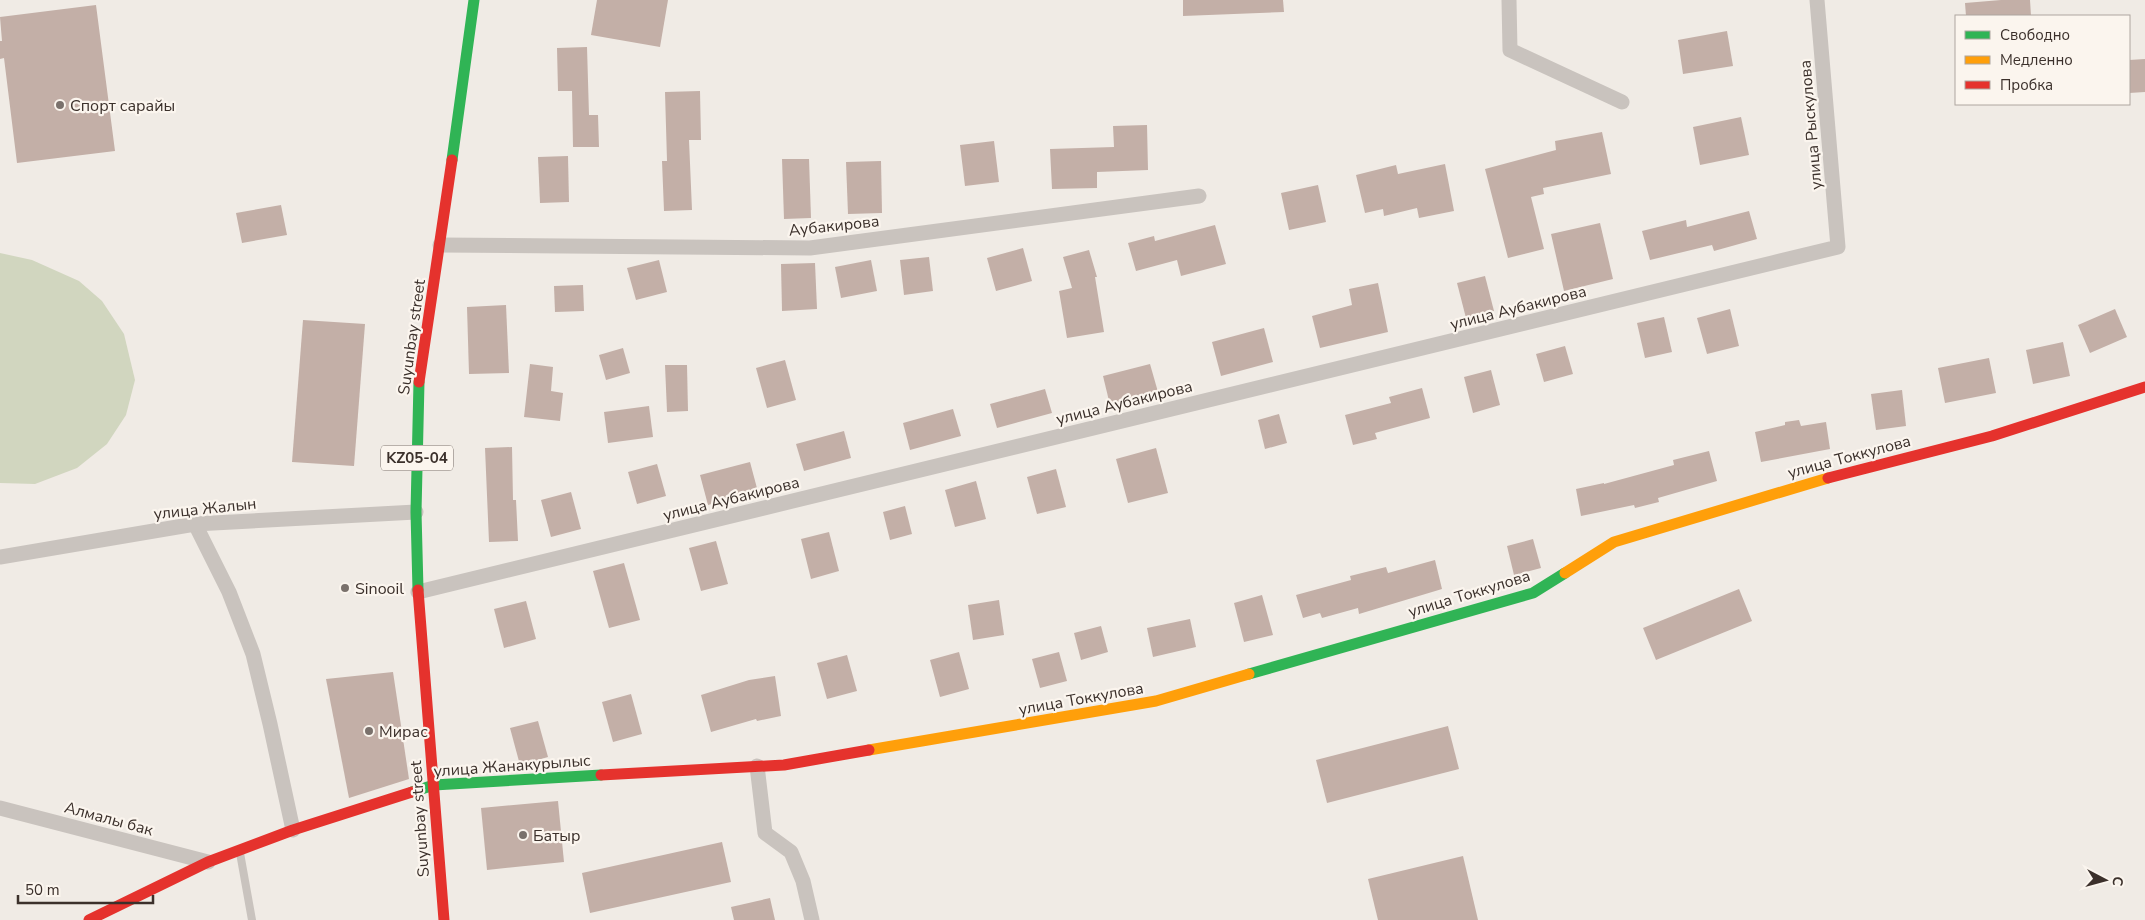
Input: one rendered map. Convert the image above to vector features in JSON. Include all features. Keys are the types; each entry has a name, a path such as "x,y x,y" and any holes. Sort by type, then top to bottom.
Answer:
{"street":[{"name":"Suyunbay street","path":"444,920 418,592 416,512 418,376 440,245 474,0"},
{"path":"1509,0 1510,50 1622,102"},
{"name":"улица Рыскулова","path":"1818,0 1838,247"},
{"name":"Аубакирова","path":"440,245 810,248 1198,196"},
{"name":"улица Аубакирова","path":"418,592 1838,247"},
{"name":"улица Токкулова","path":"784,765 1156,701 1532,593 1614,542 1790,488 1992,436 2145,387"},
{"name":"улица Жалын","path":"0,557 196,524 416,512"},
{"path":"196,524 229,592 253,654 293,830"},
{"name":"улица Жанакурылыс","path":"89,920 208,862 240,852 293,830 434,785 784,765"},
{"path":"758,766 765,833 791,852 802,881 812,920"},
{"name":"Алмалы бак","path":"0,808 208,862"}],"lane":[{"path":"240,852 252,920"}],"green space":[{"path":"0,253 32,260 79,281 102,301 124,334 135,380 126,415 107,444 77,468 35,484 0,483"}],"building":[{"path":"597,0 668,0 660,47 591,35"},
{"path":"1183,0 1283,0 1284,12 1183,16"},
{"path":"2030,0 2031,15 1966,15 1965,3"},
{"name":"Спорт сарайы","path":"96,5 115,151 17,163 4,58 0,59 0,41 2,41 0,17"},
{"path":"1727,31 1733,66 1683,74 1678,40"},
{"path":"587,47 589,115 598,115 599,147 573,147 572,91 558,91 557,48"},
{"path":"2145,59 2145,92 2130,93 2130,60"},
{"path":"700,91 701,140 689,140 692,210 664,211 662,161 667,161 665,92"},
{"path":"1741,117 1749,155 1700,165 1693,127"},
{"path":"1147,125 1148,170 1097,172 1097,188 1052,189 1050,149 1114,147 1113,126"},
{"path":"1602,132 1611,174 1543,188 1544,194 1531,197 1544,249 1508,258 1485,169 1556,150 1555,141"},
{"path":"994,141 999,182 965,186 960,145"},
{"path":"568,156 569,202 540,203 538,157"},
{"path":"782,159 809,159 811,218 784,219"},
{"path":"881,161 882,213 848,214 846,162"},
{"path":"1445,164 1454,211 1419,218 1417,208 1384,216 1383,209 1365,213 1356,175 1396,165 1398,174"},
{"path":"1318,185 1326,222 1289,230 1281,193"},
{"path":"281,205 287,235 242,243 236,213"},
{"path":"1749,211 1757,239 1714,251 1712,245 1650,260 1642,231 1686,220 1687,227"},
{"path":"1600,223 1613,279 1564,291 1551,234"},
{"path":"1215,225 1226,264 1181,276 1177,260 1136,271 1128,243 1154,236 1155,241"},
{"path":"1023,248 1032,281 996,291 987,258"},
{"path":"1089,250 1097,277 1095,277 1104,332 1067,338 1059,291 1072,288 1063,257"},
{"path":"929,257 933,291 904,295 900,260"},
{"path":"659,260 667,292 636,300 627,268"},
{"path":"871,260 877,291 841,298 835,267"},
{"path":"815,263 817,309 782,311 781,264"},
{"path":"1485,276 1494,311 1466,318 1457,283"},
{"path":"1378,283 1388,332 1320,348 1312,316 1352,305 1349,289"},
{"path":"583,285 584,311 555,312 554,286"},
{"path":"506,305 509,373 469,374 467,307"},
{"path":"1730,309 1739,346 1707,354 1697,318"},
{"path":"2115,309 2127,337 2090,353 2078,325"},
{"path":"1664,317 1672,352 1645,358 1637,323"},
{"path":"303,320 365,324 354,466 292,462"},
{"path":"1264,328 1273,362 1221,376 1212,342"},
{"path":"2063,342 2070,376 2033,384 2026,350"},
{"path":"1565,346 1573,374 1544,382 1536,354"},
{"path":"623,348 630,373 606,380 599,355"},
{"path":"1989,358 1996,393 1945,403 1938,368"},
{"path":"785,360 796,400 767,408 756,368"},
{"path":"530,364 553,367 551,391 563,393 560,421 524,417"},
{"path":"1150,364 1158,392 1110,405 1103,376"},
{"path":"665,365 687,365 688,411 667,412"},
{"path":"1491,370 1500,405 1473,413 1464,377"},
{"path":"1422,388 1430,418 1375,433 1377,439 1353,445 1345,415 1391,403 1389,397"},
{"path":"1045,389 1052,413 997,428 990,404"},
{"path":"1902,390 1906,426 1876,430 1871,394"},
{"path":"649,406 653,437 608,443 604,412"},
{"path":"953,409 961,436 910,450 903,423"},
{"path":"1279,414 1287,443 1265,449 1258,420"},
{"path":"1799,420 1801,426 1826,422 1830,449 1761,462 1755,432 1785,425 1785,422"},
{"path":"844,431 851,458 804,471 796,444"},
{"path":"512,447 513,500 516,500 518,541 489,542 485,448"},
{"path":"1156,448 1168,493 1128,503 1116,459"},
{"path":"1709,451 1717,481 1658,498 1659,502 1635,508 1634,505 1581,516 1576,489 1604,484 1674,465 1673,460"},
{"path":"750,462 758,492 708,505 700,475"},
{"path":"657,464 666,496 637,504 628,472"},
{"path":"1056,469 1066,507 1037,514 1027,477"},
{"path":"976,481 986,519 955,527 945,490"},
{"path":"571,492 581,529 551,537 541,500"},
{"path":"905,506 912,534 890,540 883,512"},
{"path":"829,532 839,571 811,579 801,539"},
{"path":"1533,539 1541,568 1514,575 1507,546"},
{"path":"716,541 728,584 701,591 689,548"},
{"path":"1435,560 1442,589 1359,614 1358,608 1322,618 1320,613 1303,618 1296,595 1351,580 1350,576 1386,567 1388,573"},
{"path":"624,563 640,620 609,628 593,571"},
{"path":"1739,589 1752,621 1656,660 1643,628"},
{"path":"1262,595 1273,635 1244,642 1234,603"},
{"path":"999,600 1004,635 973,640 968,605"},
{"path":"526,601 536,639 504,648 494,609"},
{"path":"1190,619 1196,647 1153,657 1147,628"},
{"path":"1101,626 1108,652 1081,660 1074,633"},
{"path":"959,652 969,689 940,697 930,660"},
{"path":"1059,652 1067,681 1040,688 1032,659"},
{"path":"847,655 857,691 827,699 817,663"},
{"name":"Мирас","path":"393,672 409,779 349,798 326,679"},
{"path":"775,676 781,716 757,721 756,719 711,732 701,695 749,680"},
{"path":"631,694 642,734 613,742 602,702"},
{"path":"538,721 548,757 520,765 510,728"},
{"path":"1448,726 1459,769 1327,803 1316,760"},
{"name":"Батыр","path":"558,801 564,862 487,870 481,808"},
{"path":"722,842 731,882 590,913 582,873"},
{"path":"1463,856 1478,920 1378,920 1368,879"},
{"path":"770,898 775,920 734,920 731,907"}],"traffic: fast":[{"path":"452,160 474,0"},
{"path":"418,590 416,512 419,382"},
{"path":"1249,674 1533,593 1565,573"},
{"path":"412,792 434,785 601,775"}],"traffic: slow":[{"path":"1565,573 1614,542 1828,478"},
{"path":"869,750 1156,701 1249,674"}],"traffic: jam":[{"path":"419,382 452,160"},
{"path":"1828,478 1992,436 2145,387"},
{"path":"418,590 444,920"},
{"path":"601,775 784,765 869,750"},
{"path":"89,920 208,862 293,830 412,792"}],"place":[{"name":"Спорт сарайы","path":"60,105"},
{"name":"Sinooil","path":"345,588"},
{"name":"Мирас","path":"369,731"},
{"name":"Батыр","path":"523,835"}]}
